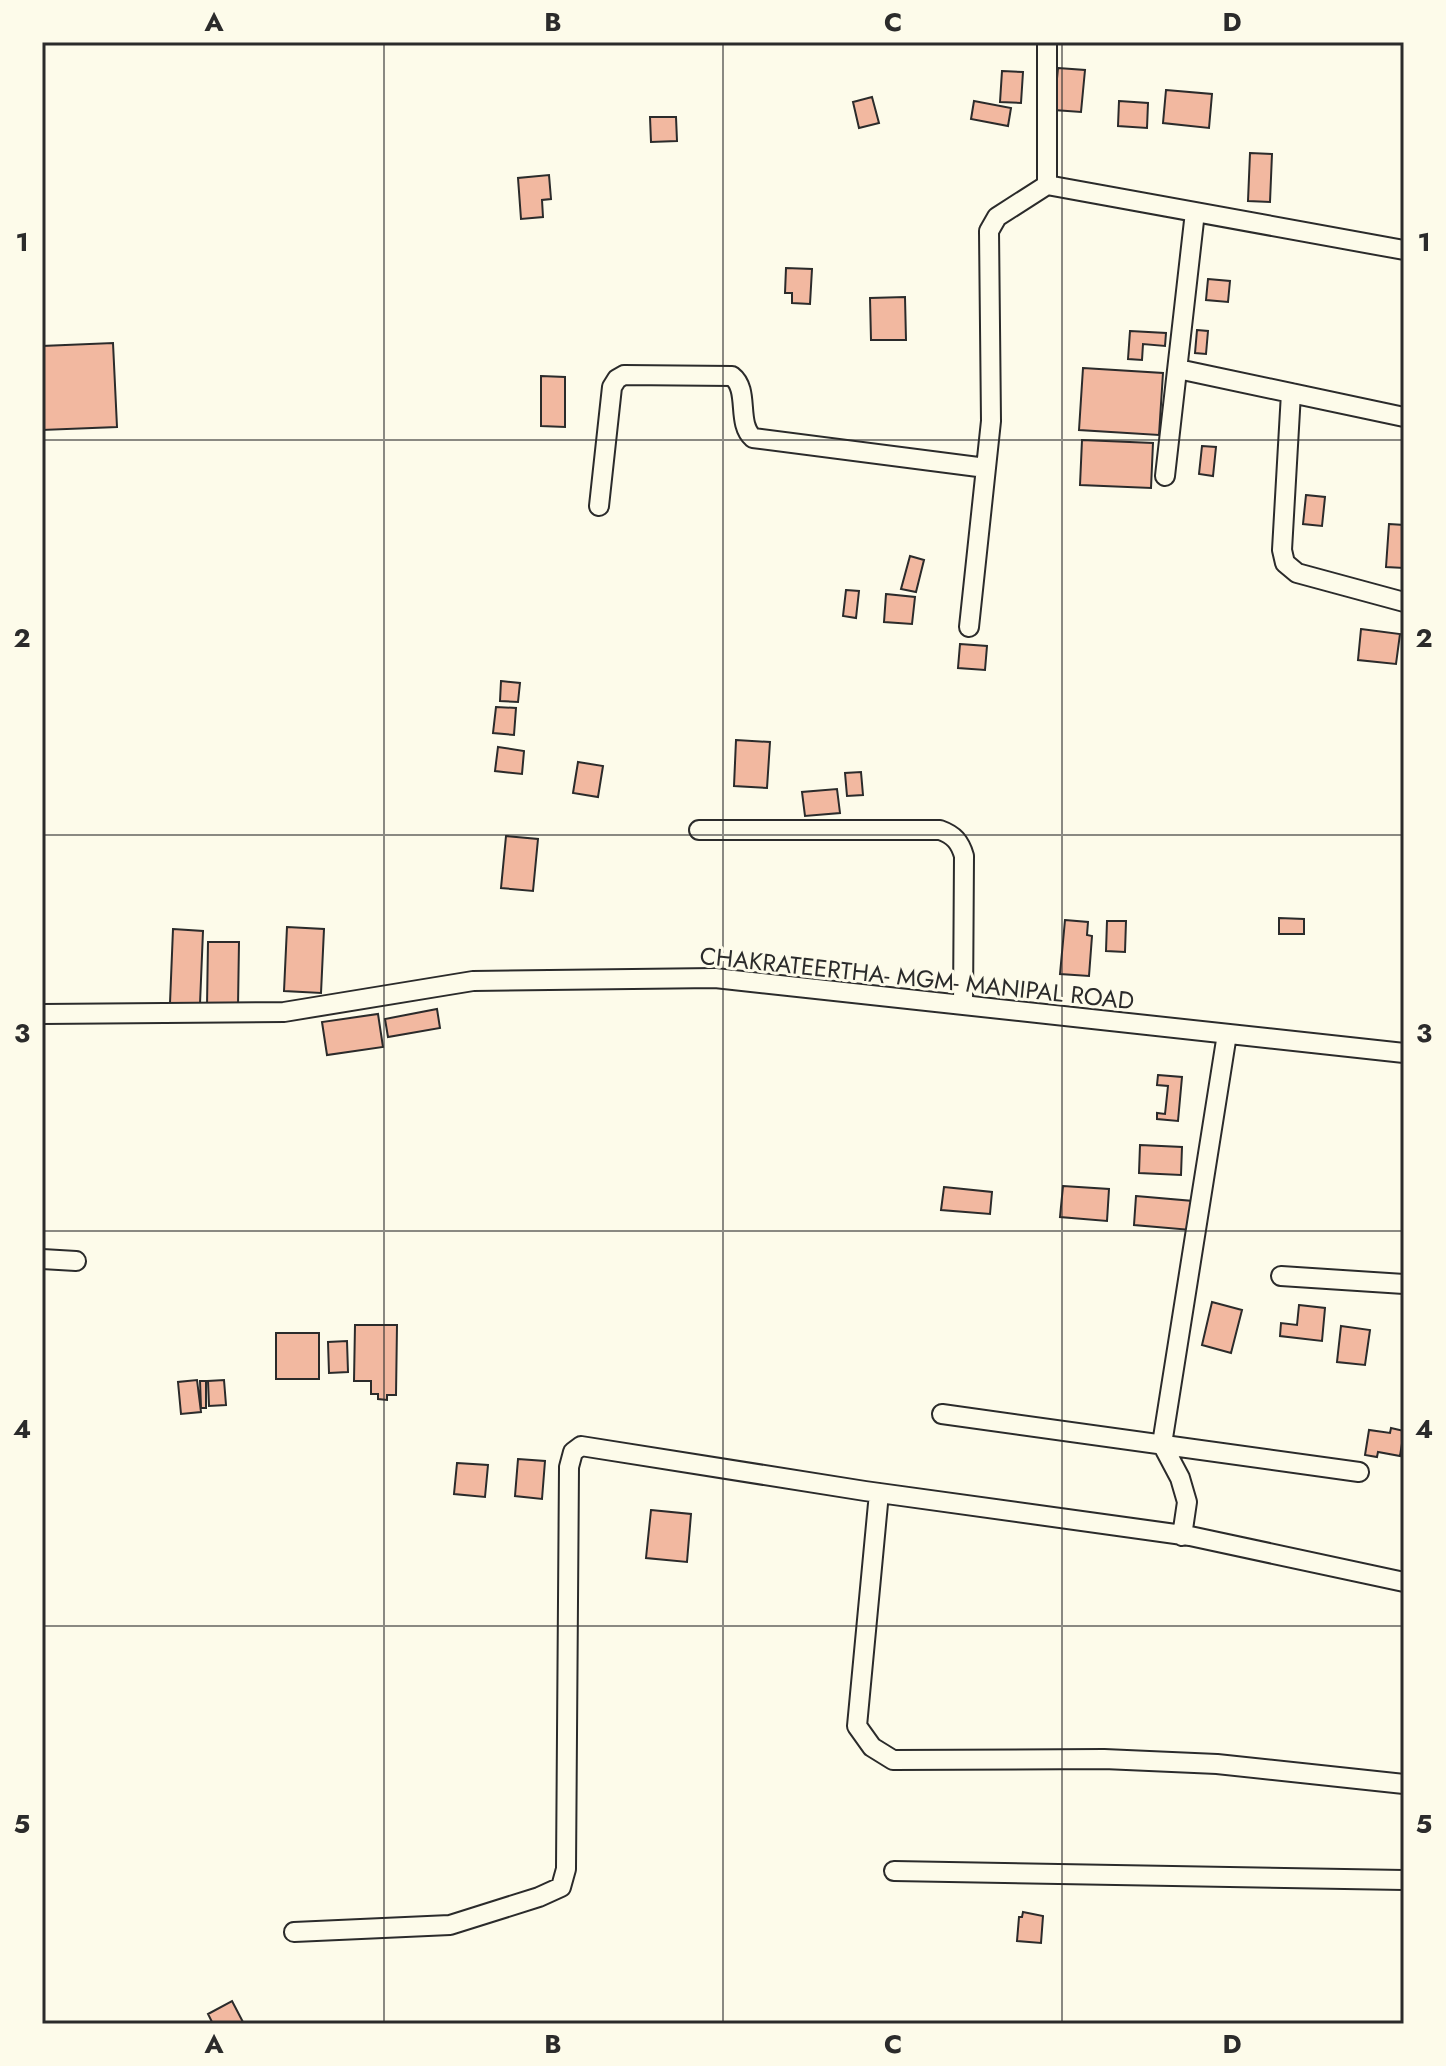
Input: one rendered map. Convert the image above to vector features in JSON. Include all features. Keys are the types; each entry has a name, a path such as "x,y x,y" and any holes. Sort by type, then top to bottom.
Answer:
{"street":[{"path":"1047,42 1047,185"},
{"path":"969,627 991,421 989,231 997,217 1047,185 1404,250"},
{"path":"1165,476 1195,212"},
{"path":"1178,369 1404,417"},
{"path":"599,506 612,387 624,375 732,376 739,385 746,426 753,438 986,468"},
{"path":"1291,393 1282,550 1285,563 1297,573 1404,602"},
{"path":"699,830 940,830 951,834 960,843 964,856 963,1005"},
{"name":"CHAKRATEERTHA- MGM- MANIPAL ROAD","path":"42,1014 284,1012 473,981 715,978 1404,1053"},
{"path":"1182,1536 1187,1502 1180,1478 1162,1444 1227,1034"},
{"path":"42,1259 76,1261"},
{"path":"1281,1276 1404,1284"},
{"path":"942,1414 1359,1472"},
{"path":"294,1932 450,1925 561,1887 566,1869 569,1467 573,1452 581,1446 1182,1536 1404,1582"},
{"path":"879,1493 857,1726 872,1747 893,1760 1104,1759 1217,1764 1404,1784"},
{"path":"894,1871 1404,1880"}],"building":[{"path":"1058,68 1085,70 1081,112 1054,110"},
{"path":"1002,71 1023,72 1021,103 1000,102"},
{"path":"1166,90 1212,94 1209,128 1163,123"},
{"path":"872,97 879,123 859,128 853,102"},
{"path":"974,101 1011,108 1008,126 971,119"},
{"path":"1119,101 1148,103 1147,128 1118,126"},
{"path":"650,117 676,117 677,141 651,142"},
{"path":"1250,153 1272,154 1270,202 1248,201"},
{"path":"549,175 551,199 542,200 543,217 521,219 518,178"},
{"path":"786,268 812,269 810,304 792,303 792,293 785,293"},
{"path":"1208,279 1230,281 1228,302 1206,300"},
{"path":"905,297 906,340 871,340 870,298"},
{"path":"1197,330 1208,331 1206,354 1195,353"},
{"path":"1130,331 1166,333 1165,346 1143,344 1142,360 1128,359"},
{"path":"113,343 117,427 42,430 42,346"},
{"path":"1083,368 1163,373 1159,435 1079,430"},
{"path":"541,376 565,377 565,427 541,426"},
{"path":"1082,440 1153,443 1151,488 1080,485"},
{"path":"1202,446 1216,447 1213,476 1199,474"},
{"path":"1306,495 1325,497 1322,526 1303,524"},
{"path":"1389,524 1404,525 1404,568 1386,567"},
{"path":"910,556 924,560 916,592 901,589"},
{"path":"846,590 859,591 856,618 843,616"},
{"path":"886,594 915,597 912,624 884,622"},
{"path":"1361,629 1400,634 1396,664 1358,660"},
{"path":"960,644 987,646 985,670 958,668"},
{"path":"501,681 520,683 518,702 500,701"},
{"path":"496,707 516,708 514,735 493,733"},
{"path":"736,740 770,742 767,788 734,786"},
{"path":"498,747 524,751 522,774 495,771"},
{"path":"578,762 603,766 598,797 573,793"},
{"path":"861,772 863,795 847,796 845,773"},
{"path":"837,789 840,813 805,816 802,792"},
{"path":"506,836 538,839 533,891 501,888"},
{"path":"1279,918 1304,919 1304,934 1279,934"},
{"path":"1065,920 1088,922 1087,935 1092,936 1089,976 1060,974"},
{"path":"1107,921 1126,921 1125,952 1106,951"},
{"path":"287,927 324,929 321,993 284,991"},
{"path":"173,929 203,931 200,1004 170,1003"},
{"path":"208,942 239,942 238,1006 207,1006"},
{"path":"437,1009 440,1028 388,1037 385,1019"},
{"path":"378,1014 383,1047 327,1055 322,1022"},
{"path":"1158,1075 1182,1077 1178,1121 1157,1119 1157,1113 1165,1114 1168,1086 1157,1085"},
{"path":"1140,1145 1182,1147 1181,1175 1139,1173"},
{"path":"1063,1186 1109,1189 1107,1221 1060,1217"},
{"path":"944,1187 992,1192 990,1214 941,1210"},
{"path":"1136,1196 1193,1201 1191,1230 1134,1225"},
{"path":"1212,1302 1242,1310 1231,1353 1202,1345"},
{"path":"1299,1305 1325,1308 1322,1341 1280,1336 1281,1323 1297,1325"},
{"path":"355,1325 397,1325 396,1395 387,1395 387,1400 378,1399 378,1394 371,1394 371,1381 354,1381"},
{"path":"1341,1326 1370,1330 1365,1365 1337,1362"},
{"path":"276,1333 319,1333 319,1379 276,1379"},
{"path":"347,1341 348,1372 329,1373 328,1342"},
{"path":"197,1380 201,1412 181,1414 178,1382"},
{"path":"224,1380 226,1405 209,1406 208,1381"},
{"path":"200,1381 206,1381 206,1408 201,1408"},
{"path":"1391,1428 1404,1431 1400,1456 1378,1452 1377,1457 1365,1455 1369,1430 1390,1433"},
{"path":"518,1459 545,1461 542,1499 515,1496"},
{"path":"457,1463 488,1465 485,1497 454,1494"},
{"path":"651,1510 691,1514 687,1562 646,1558"},
{"path":"1023,1912 1043,1916 1041,1943 1017,1941 1019,1917"},
{"path":"232,2001 244,2024 213,2024 208,2014"}]}
